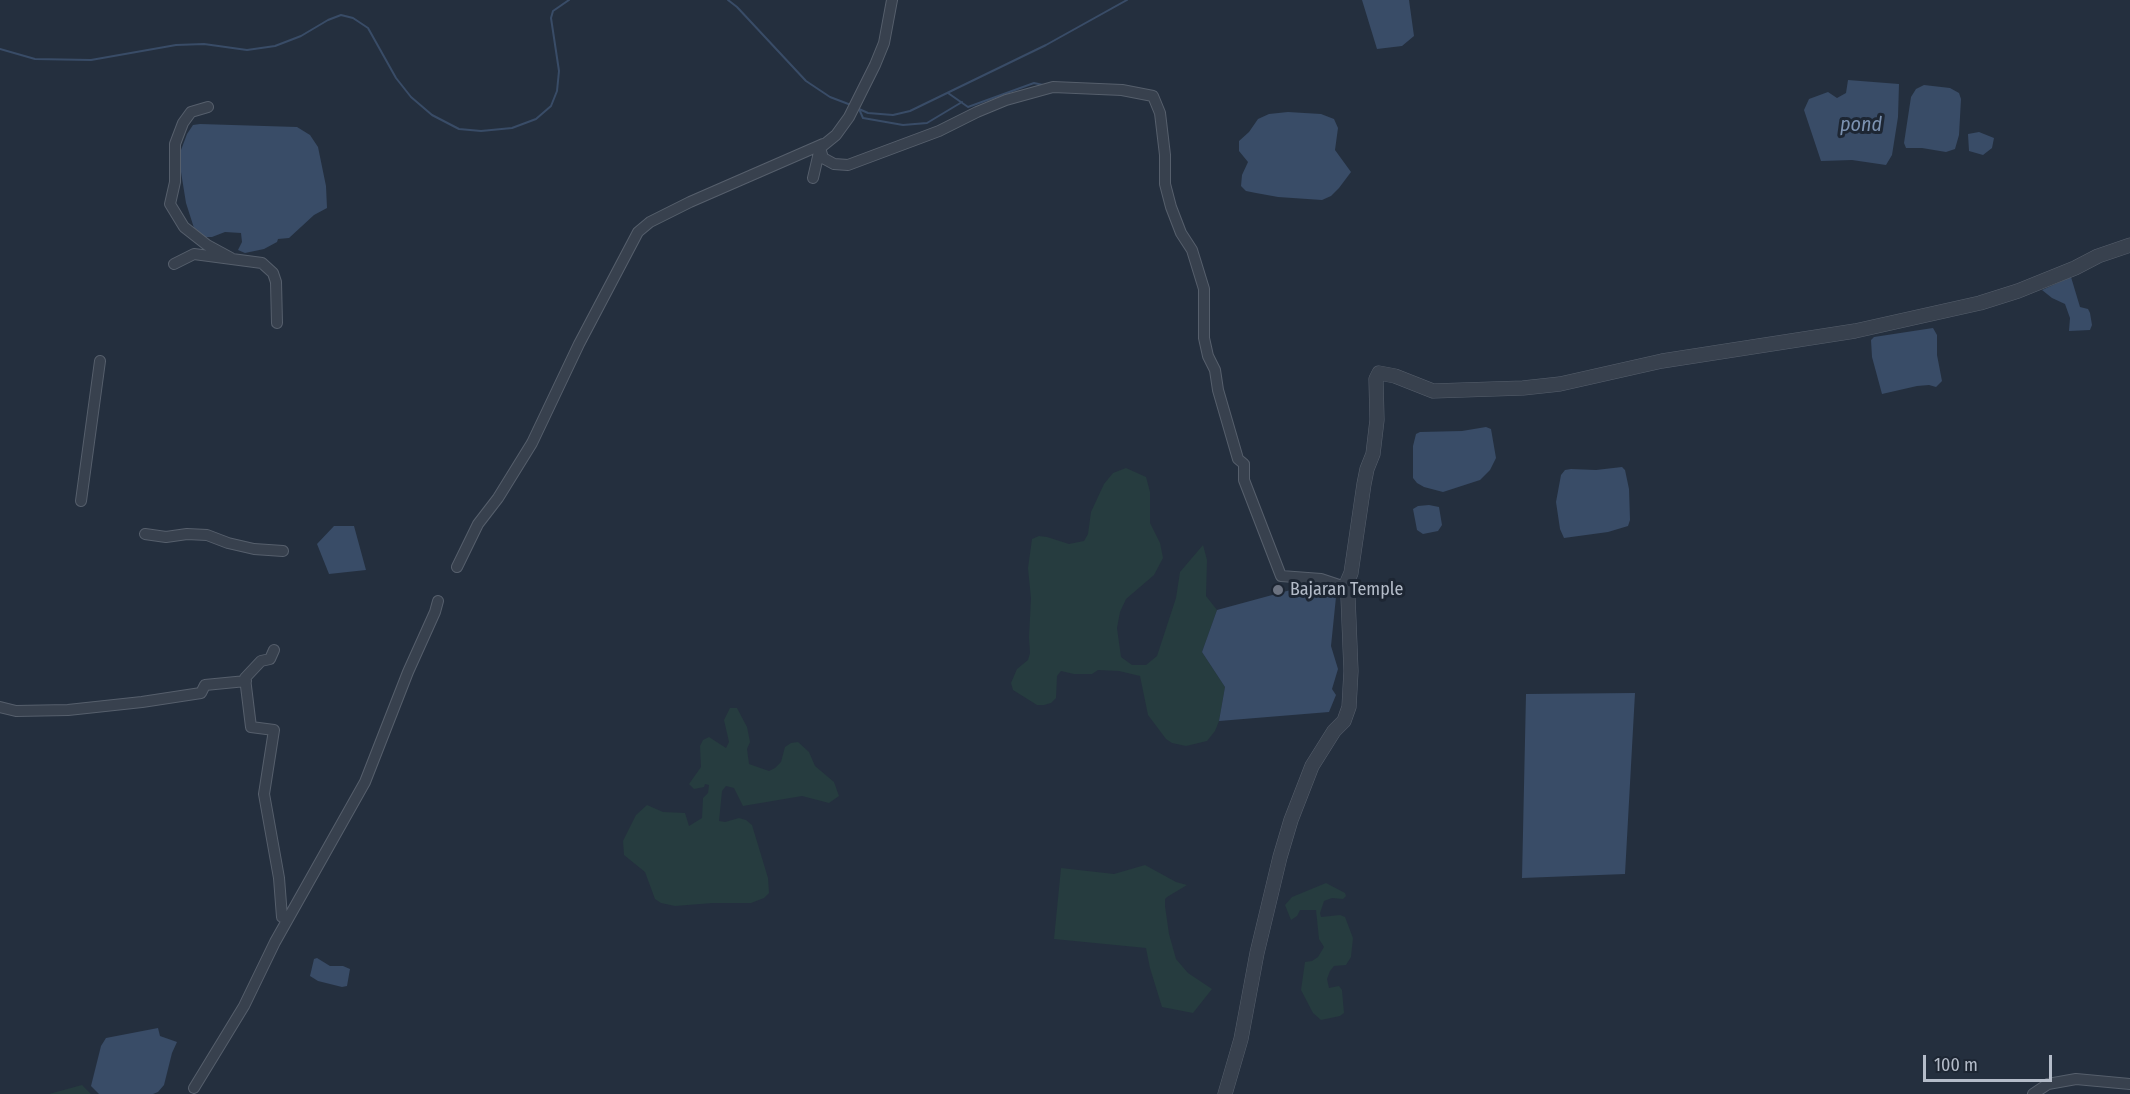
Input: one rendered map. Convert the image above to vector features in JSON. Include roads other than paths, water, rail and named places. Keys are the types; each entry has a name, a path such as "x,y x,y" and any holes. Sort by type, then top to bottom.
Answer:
{"street":[{"path":"458,567 478,524 498,498 532,444 579,344 638,232 650,222 690,202 822,146 836,135 849,117 875,65 884,43 892,0"},
{"path":"822,146 824,158 834,164 848,165 939,131 1006,100 1053,87 1122,90 1153,96 1160,113 1165,154 1165,184 1181,233 1192,250 1204,289 1204,338 1208,356 1215,370 1218,390 1238,459 1244,464 1244,480 1281,576 1321,579 1345,587"},
{"path":"208,107 191,112 183,123 175,144 176,182 170,204 184,227 207,245 231,258"},
{"path":"813,178 822,146"},
{"path":"1225,1094 1241,1039 1257,954 1291,820 1312,766 1334,731 1344,721 1349,707 1351,671 1348,597 1345,587 1351,573 1364,484 1373,454 1377,420 1376,379 1379,373 1395,376 1433,391 1523,388 1560,384 1662,361 1855,331 1980,303 2018,291 2098,256 2130,245"},
{"path":"174,264 194,254 262,264 273,273 278,299 277,323"},
{"path":"81,501 100,361"},
{"path":"145,534 166,537 187,534 207,535 254,549 283,551"},
{"path":"194,1088 244,1006 275,942 365,782 438,601"},
{"path":"274,651 270,659 261,661 245,678 251,727 274,730 264,795 276,855 282,917"},
{"path":"0,707 16,711 68,710 153,701 201,693 205,685 246,681"},
{"path":"2033,1094 2048,1084 2076,1080 2130,1084"}],"water":[{"path":"1362,0 1409,0 1414,36 1402,46 1377,49"},
{"name":"pond","path":"1848,80 1899,84 1898,117 1892,155 1886,165 1852,160 1821,161 1804,110 1809,99 1828,92 1837,98 1846,93"},
{"name":"pond","path":"1924,85 1950,88 1959,93 1961,99 1959,135 1955,149 1946,152 1906,148 1904,143 1911,97 1916,89"},
{"path":"1288,112 1321,114 1334,119 1338,128 1335,150 1351,172 1331,196 1322,200 1278,197 1246,191 1241,186 1242,175 1248,162 1239,151 1239,141 1258,119 1269,114"},
{"path":"193,125 297,127 310,135 318,147 326,186 327,208 314,215 289,238 278,239 277,242 264,249 245,253 238,250 242,242 241,233 225,232 205,237 194,228 186,203 181,172 181,150 187,134"},
{"path":"1979,132 1994,138 1992,148 1983,155 1969,151 1968,134"},
{"path":"2071,277 2080,307 2088,309 2090,313 2092,325 2090,330 2069,331 2070,318 2065,304 2042,290"},
{"path":"1933,328 1937,335 1937,355 1942,381 1936,387 1917,386 1882,394 1872,357 1871,340 1874,337"},
{"path":"1486,427 1491,429 1496,458 1490,470 1480,480 1443,492 1424,487 1413,478 1413,446 1416,434"},
{"path":"1622,467 1625,470 1629,489 1630,520 1628,526 1608,532 1564,538 1560,529 1556,502 1561,475 1565,470"},
{"path":"1429,505 1439,507 1442,525 1438,531 1423,534 1417,530 1413,509"},
{"path":"334,526 354,526 366,570 329,574 317,544"},
{"path":"1309,585 1336,597 1331,646 1338,669 1332,689 1336,695 1329,712 1219,721 1225,687 1202,652 1217,610"},
{"path":"1635,693 1625,874 1522,878 1526,694"},
{"path":"317,958 330,966 343,966 350,969 347,986 342,987 318,981 310,976 314,959"},
{"path":"158,1028 160,1036 177,1042 164,1085 158,1092 153,1094 99,1094 91,1086 101,1046 106,1038"}],"waterway":[{"path":"0,49 35,59 91,60 176,45 204,44 247,50 275,46 301,36 341,15 353,18 368,28 396,78 411,97 432,115 459,129 481,131 512,128 536,119 551,106 557,91 559,71 551,18 553,11 569,0"},
{"path":"728,0 806,81 830,97 851,105"},
{"path":"859,109 868,113 893,115 910,111 1046,45 1127,0"},
{"path":"948,93 968,107 1034,83 1043,85"},
{"path":"859,109 863,118 903,125 927,123 962,102"}],"place":[{"name":"Bajaran Temple","path":"1278,590"}]}
